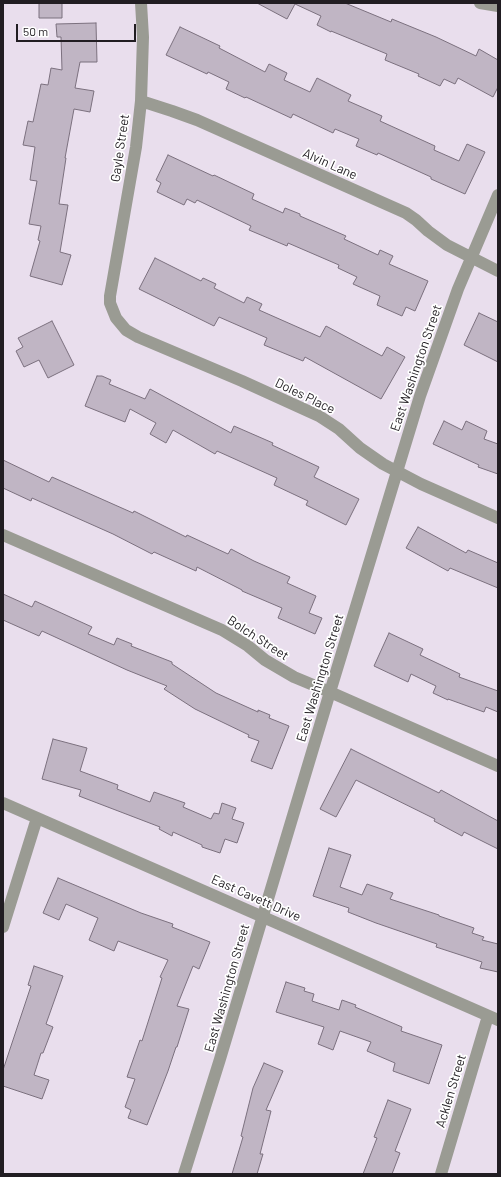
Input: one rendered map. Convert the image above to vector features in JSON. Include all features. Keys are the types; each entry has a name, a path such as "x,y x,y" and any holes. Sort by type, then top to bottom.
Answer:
{"street":[{"name":"Gayle Street","path":"110,296 136,147 141,101 143,37 141,3"},
{"path":"480,3 498,6"},
{"name":"Alvin Lane","path":"141,101 197,120 406,213 447,245 498,271"},
{"name":"East Washington Street","path":"184,1174 420,396 458,289 498,195"},
{"name":"Doles Place","path":"110,296 110,303 116,318 126,330 138,337 242,381 318,416 339,429 366,452 397,472 498,518"},
{"name":"Bolch Street","path":"3,535 222,630 248,646 265,660 294,677 498,766"},
{"name":"East Cavett Drive","path":"3,803 493,1018"},
{"path":"3,927 37,818"},
{"name":"Acklen Street","path":"441,1174 493,1018"}],"building":[{"path":"39,3 62,3 62,18 39,18"},
{"path":"257,3 345,3 391,22 392,19 436,37 476,56 479,49 498,60 498,87 493,97 458,78 455,84 444,79 440,86 418,76 419,74 385,60 387,54 317,25 321,16 295,4 287,19"},
{"path":"96,23 97,62 80,62 75,88 94,91 90,112 74,109 65,158 59,204 68,205 60,252 71,255 62,285 30,276 40,241 38,240 41,226 29,224 37,181 30,180 35,147 23,145 28,121 33,122 41,84 48,85 51,68 62,70 61,37 57,37 56,24"},
{"path":"180,27 220,46 219,48 265,72 269,64 287,73 284,80 310,92 317,78 351,95 348,101 382,116 380,121 435,146 434,150 459,161 467,144 485,152 465,194 378,153 377,155 356,146 359,139 335,129 333,133 293,114 291,118 246,97 245,98 226,89 229,82 208,72 207,74 166,55"},
{"path":"168,155 254,194 252,199 283,213 285,208 346,236 344,239 378,255 380,250 393,256 389,264 428,281 415,311 406,307 402,316 377,305 380,296 353,284 357,277 338,268 339,265 288,243 287,246 249,230 251,226 197,200 195,203 187,199 184,205 157,192 161,183 156,180"},
{"path":"155,258 201,281 203,278 216,284 214,288 244,303 247,297 262,304 259,310 320,337 326,326 382,356 387,347 405,357 381,399 305,357 303,361 264,345 267,338 219,317 214,326 139,289"},
{"path":"479,313 498,322 498,362 464,345"},
{"path":"52,321 74,365 48,378 39,360 24,367 16,351 23,347 18,338"},
{"path":"97,376 102,376 111,380 109,384 145,399 150,389 231,433 234,426 273,443 272,445 319,467 314,477 359,499 346,525 306,505 308,501 274,485 277,478 217,451 215,454 173,430 166,443 150,434 156,423 130,409 125,422 85,406"},
{"path":"444,421 462,430 466,421 487,431 484,439 498,444 498,474 478,467 479,465 433,444"},
{"path":"3,460 49,482 52,477 133,513 134,511 186,537 187,535 228,554 231,549 290,577 287,583 316,596 309,613 322,618 315,634 278,618 282,608 242,591 197,567 196,571 154,552 152,554 113,534 32,498 31,501 3,488"},
{"path":"418,527 466,553 468,550 498,563 498,588 450,568 448,571 406,548"},
{"path":"3,594 32,607 35,601 92,627 88,634 114,645 117,638 132,644 131,646 172,662 172,664 216,693 258,712 258,710 270,715 269,718 289,726 272,769 251,761 259,741 248,737 249,735 195,709 164,689 167,686 127,670 42,631 39,636 3,620"},
{"path":"389,633 423,649 420,655 460,674 459,677 498,691 498,712 486,707 484,712 448,700 433,693 436,686 411,674 408,682 374,666"},
{"path":"53,739 87,748 80,771 118,785 117,789 150,802 154,792 185,803 183,807 211,819 214,813 219,814 222,803 236,808 232,819 244,823 237,843 225,839 220,853 202,847 202,845 173,832 172,836 159,829 160,827 79,796 81,790 42,779"},
{"path":"351,749 439,793 441,790 498,821 498,849 464,832 462,836 434,821 435,819 356,780 336,817 320,809"},
{"path":"329,848 351,855 340,887 362,895 367,884 393,893 390,899 474,928 472,933 484,937 482,940 498,944 498,972 480,968 482,962 436,947 437,944 376,923 348,912 349,908 313,896"},
{"path":"58,878 141,913 173,924 172,927 210,942 199,969 193,966 177,1006 189,1009 177,1047 147,1125 128,1118 131,1110 125,1107 135,1079 127,1077 140,1040 142,1041 162,978 160,977 168,960 118,941 114,951 89,940 98,918 66,904 59,920 43,913"},
{"path":"34,966 63,976 46,1024 53,1027 43,1053 41,1053 34,1075 49,1080 42,1099 3,1086 3,1070 31,986 28,985"},
{"path":"286,982 305,988 304,991 314,994 312,1001 339,1010 342,1000 402,1027 401,1031 442,1045 429,1084 393,1071 395,1063 367,1051 371,1042 340,1031 333,1050 318,1044 324,1027 276,1012"},
{"path":"264,1063 283,1071 266,1110 271,1111 260,1154 263,1154 257,1174 232,1174 243,1137 241,1136 253,1088"},
{"path":"388,1100 411,1109 395,1151 400,1153 392,1174 363,1174 377,1138 374,1137"}]}
